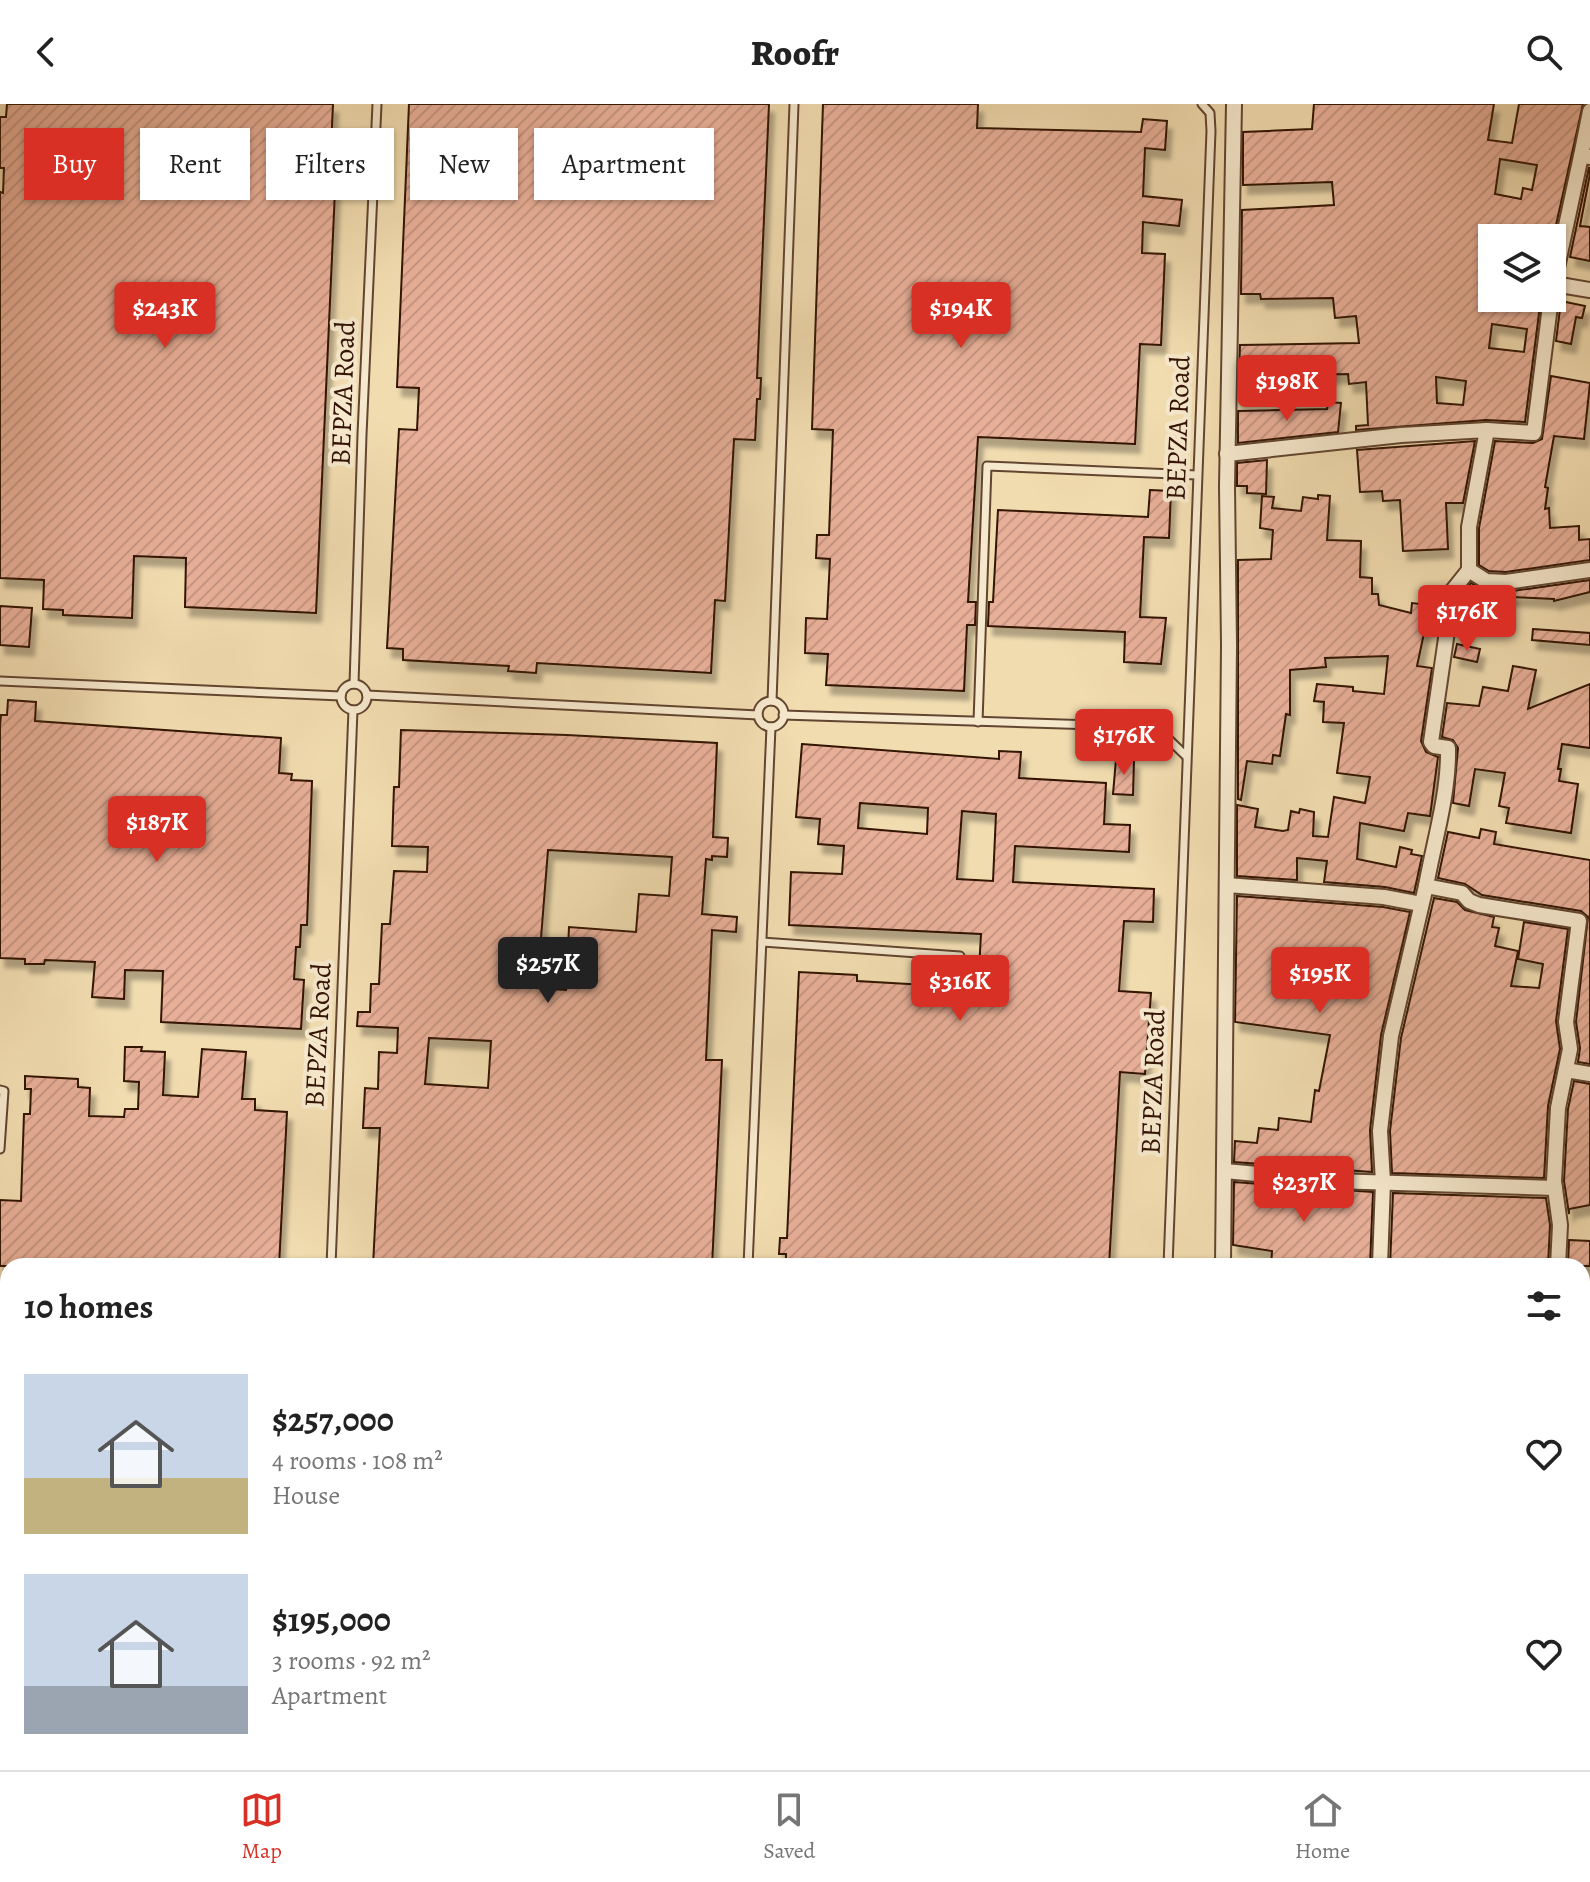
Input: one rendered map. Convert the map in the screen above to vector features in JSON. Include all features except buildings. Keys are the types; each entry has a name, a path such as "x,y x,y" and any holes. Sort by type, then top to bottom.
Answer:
{"street":[{"path":"1223,1258 1227,454 1234,104"},
{"path":"1566,236 1586,157 1590,111"},
{"path":"1566,291 1590,290"},
{"path":"1227,454 1401,435 1487,430 1534,433 1549,312"},
{"path":"1380,1258 1383,1182 1380,1131 1391,1036 1442,801 1448,748 1434,746 1431,742 1453,590 1469,570 1469,527 1487,430"},
{"path":"1469,570 1486,581 1506,582 1590,570"},
{"path":"1227,885 1384,897 1421,904"},
{"path":"1426,886 1462,893 1469,901 1479,905 1585,921 1566,1022 1570,1049 1558,1108 1555,1188 1560,1225 1558,1258"},
{"path":"1566,1070 1590,1074"},
{"path":"1225,1171 1333,1181 1555,1188"}],"lane":[{"name":"BEPZA Road","path":"354,684 377,104"},
{"path":"772,701 794,104"},
{"name":"BEPZA Road","path":"1168,1258 1211,131 1210,113 1202,104"},
{"path":"978,722 987,466 1197,475"},
{"path":"0,681 341,696"},
{"path":"354,684 363,687 367,695 365,704 353,710 345,707 341,696 346,687 354,684"},
{"path":"367,695 758,715"},
{"path":"772,701 780,705 783,715 781,721 771,727 762,723 758,715 763,703 772,701"},
{"name":"BEPZA Road","path":"331,1258 353,710"},
{"path":"783,715 1156,727 1186,756"},
{"path":"748,1258 771,727"},
{"path":"762,942 960,956"},
{"path":"0,1090 4,1091 0,1149"}]}
